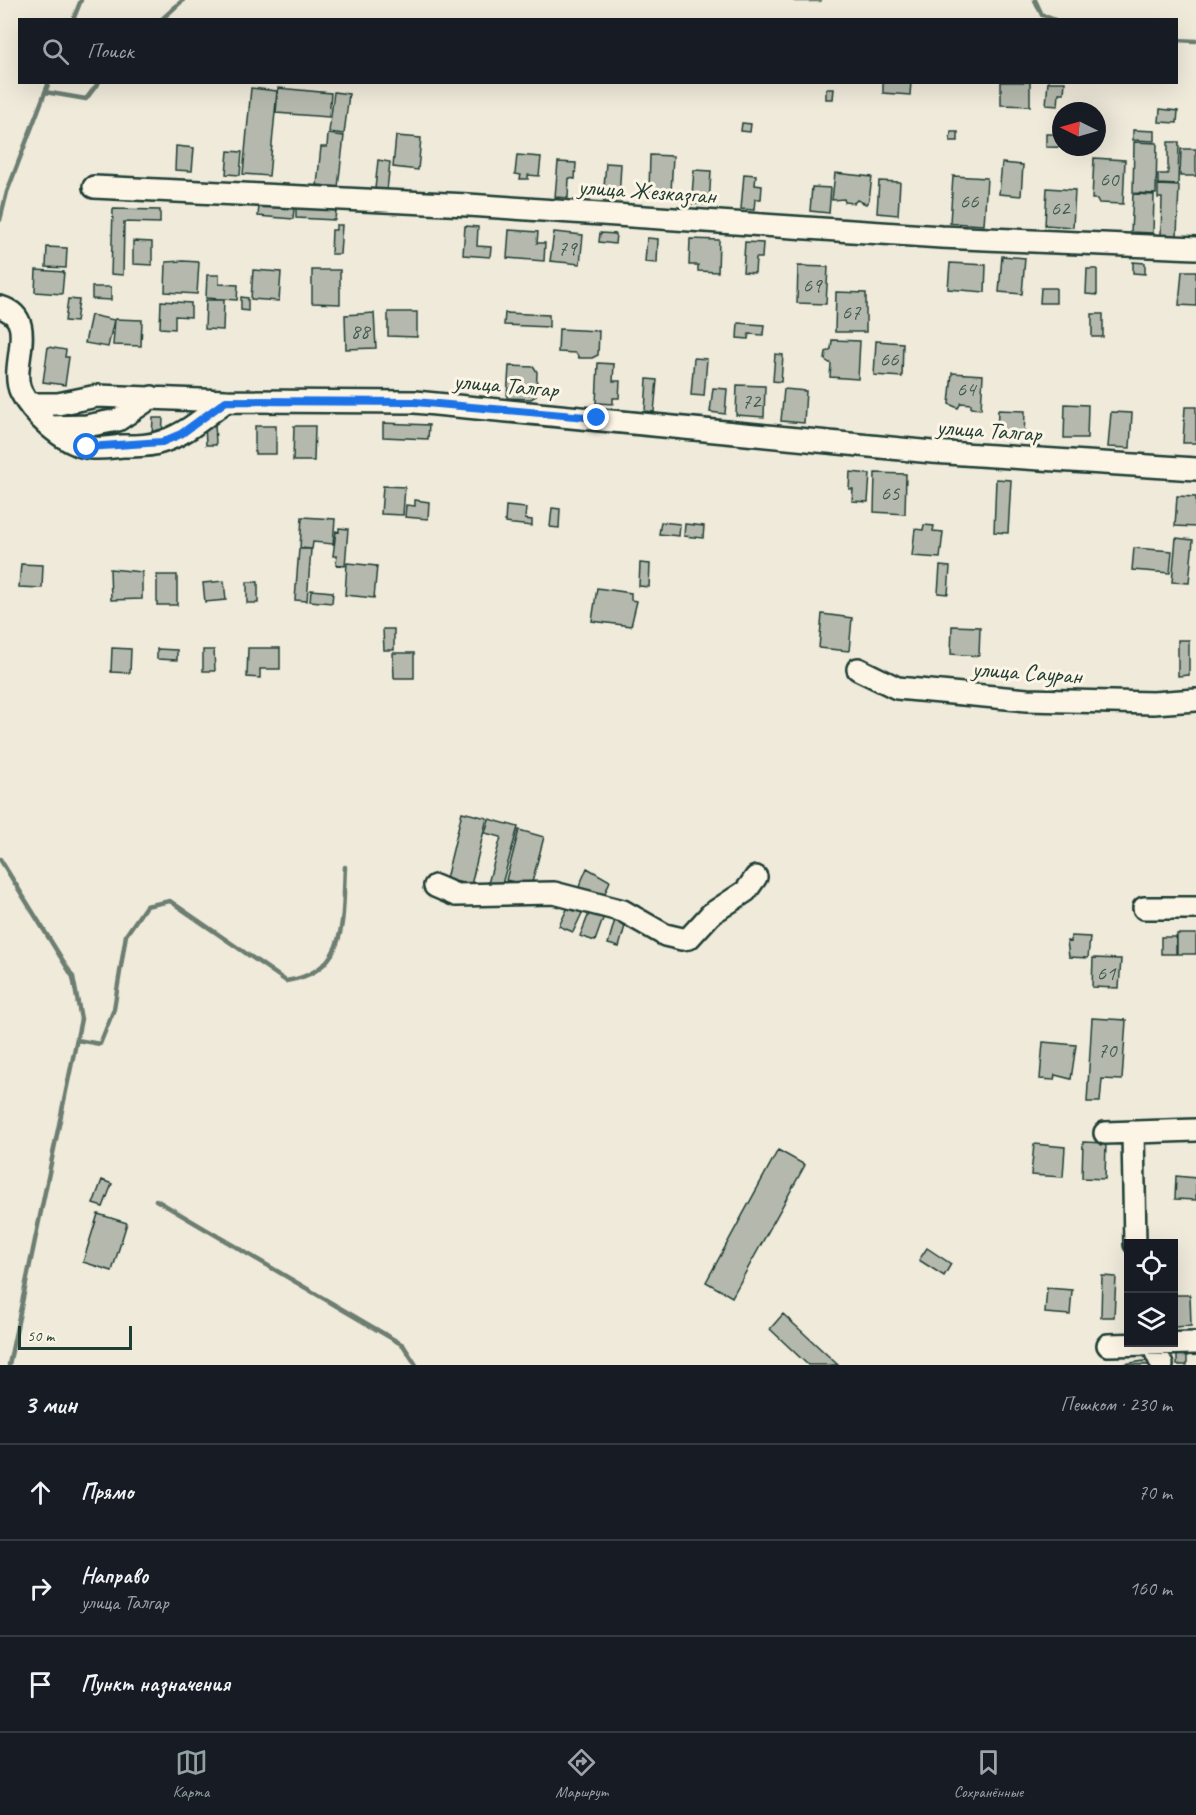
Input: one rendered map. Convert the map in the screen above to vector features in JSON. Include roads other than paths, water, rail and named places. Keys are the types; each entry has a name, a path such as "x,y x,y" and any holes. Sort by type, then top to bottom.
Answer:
{"street":[{"name":"улица Жезказган","path":"94,187 468,205 941,237 1196,248"},
{"path":"0,307 14,314 21,325 18,372 20,390 29,404 65,438 87,447 162,442 181,434 226,401"},
{"name":"улица Талгар","path":"29,404 58,404 97,396 226,401 415,402 932,452 1196,469"},
{"path":"51,427 86,426 118,420 152,397"},
{"name":"улица Сауран","path":"858,669 897,688 1027,700 1153,703 1196,700"},
{"path":"435,886 456,895 554,893 622,911 665,935 682,939 689,938 711,914 746,891 756,878"},
{"path":"1144,908 1196,908"},
{"path":"1105,1132 1196,1130"},
{"path":"1133,1132 1135,1239"},
{"path":"1178,1343 1196,1343"},
{"path":"1108,1345 1124,1344"},
{"path":"1154,1347 1162,1365"}],"waterway":[{"path":"74,18 81,0"},
{"path":"163,18 183,0"},
{"path":"795,0 820,0"},
{"path":"1035,0 1042,15 1050,18"},
{"path":"1178,40 1196,41"},
{"path":"0,220 7,192 48,84"},
{"path":"45,92 86,99 97,84"},
{"path":"0,859 73,977 81,1019 9,1365"},
{"path":"77,1040 100,1044 114,1009 126,935 146,906 170,901 286,981 307,975 322,966 332,954 342,923 345,867"},
{"path":"156,1200 403,1345 416,1365"}]}
